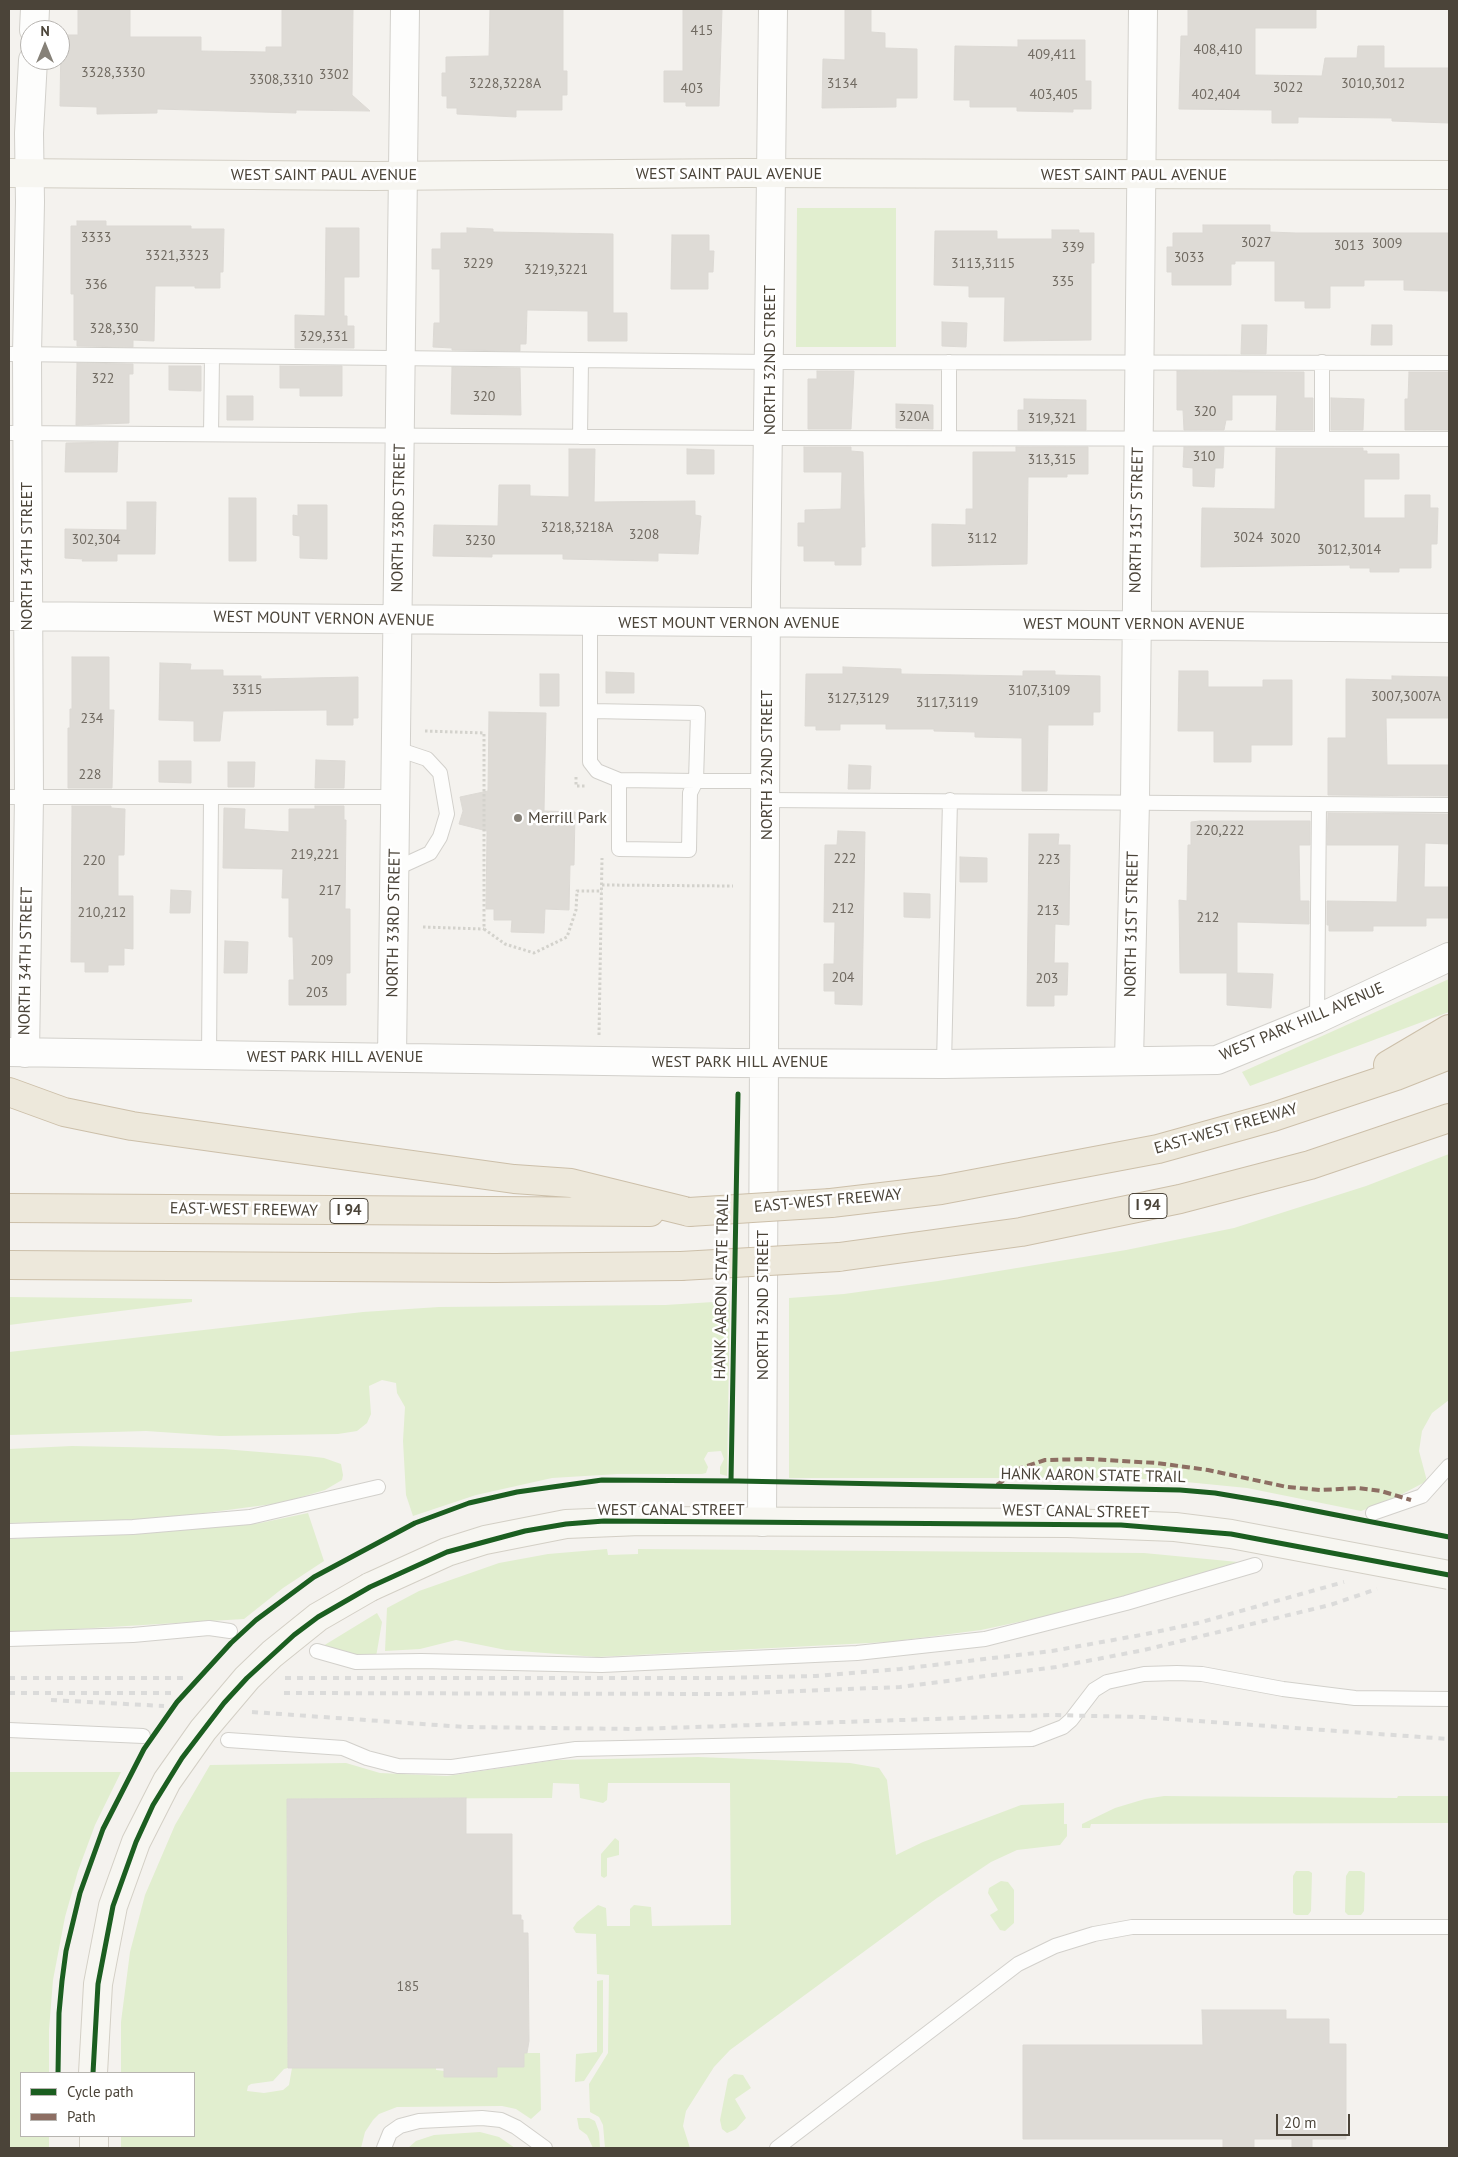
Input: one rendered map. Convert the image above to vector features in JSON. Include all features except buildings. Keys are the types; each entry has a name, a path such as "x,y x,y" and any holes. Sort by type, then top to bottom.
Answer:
{"highway":[{"path":"1334,1097 1449,1029"},
{"name":"EAST-WEST FREEWAY","path":"9,1208 518,1213 689,1212 831,1203 941,1190 1158,1149 1218,1134 1334,1097 1449,1055"},
{"path":"9,1092 64,1112 132,1126 514,1179 571,1183 689,1212"},
{"name":"I 94","path":"9,1265 495,1268 680,1266 839,1256 1020,1232 1180,1199 1310,1165 1449,1118"}],"street":[{"name":"NORTH 33RD STREET","path":"392,1058 399,620 396,586 401,435 405,9"},
{"name":"NORTH 32ND STREET","path":"762,1522 772,9"},
{"name":"NORTH 31ST STREET","path":"1130,1060 1143,9"},
{"name":"NORTH 34TH STREET","path":"17,1052 19,173 29,132 32,70"},
{"name":"WEST SAINT PAUL AVENUE","path":"19,173 404,176 772,173 1449,175"},
{"name":"WEST MOUNT VERNON AVENUE","path":"18,616 590,622 1136,623 1449,628"},
{"name":"WEST PARK HILL AVENUE","path":"17,1052 209,1057 944,1064 1218,1060 1316,1019 1449,957"},
{"name":"WEST CANAL STREET","path":"93,2072 98,1984 113,1906 136,1842 167,1781 224,1703 272,1654 318,1617 370,1587 447,1552 485,1540 541,1528 604,1521 1068,1523 1175,1528 1231,1534 1449,1575"}],"lane":[{"path":"18,354 770,362 1449,363"},
{"path":"211,434 212,356"},
{"path":"580,360 580,436"},
{"path":"949,362 949,438"},
{"path":"1322,362 1322,438"},
{"path":"18,433 769,438 1449,439"},
{"path":"590,622 590,762 597,772 619,780 696,781 767,791 950,800 1449,805"},
{"path":"591,712 698,713 696,781 690,793 689,850 619,849 619,780"},
{"path":"395,869 430,853 440,837 447,814 440,773 427,759 397,749"},
{"path":"19,797 396,797"},
{"path":"209,1057 211,797"},
{"path":"944,1064 950,800"},
{"path":"1316,1019 1319,804"},
{"path":"1373,1513 1422,1496 1449,1466"},
{"path":"9,1530 133,1527 250,1517 378,1488"},
{"path":"318,1651 356,1662 421,1661 602,1665 857,1653 985,1639 1126,1602 1255,1565"},
{"path":"9,1639 133,1635 208,1628 230,1632"},
{"path":"228,1740 343,1748 368,1758 398,1766 452,1767 576,1749 1032,1739 1063,1727 1071,1720 1094,1690 1107,1682 1144,1674 1169,1673 1202,1674 1283,1689 1355,1698 1449,1699"},
{"path":"9,1730 143,1736"},
{"path":"777,2148 1018,1964 1055,1946 1094,1934 1132,1927 1449,1927"},
{"path":"384,2148 390,2133 400,2126 419,2121 482,2118 501,2120 516,2127 545,2148"}],"path":[{"path":"425,732 484,733 484,928"},
{"path":"576,767 576,786 594,786"},
{"path":"599,1035 602,856"},
{"path":"602,885 734,886"},
{"path":"423,927 484,928 504,944 534,953 567,937 576,910 577,891 602,891"}],"green space":[{"path":"797,208 896,208 896,347 796,347"},
{"path":"1449,979 1449,1012 1250,1086 1242,1072"},
{"path":"1449,1154 1449,1400 1432,1413 1422,1431 1419,1451 1427,1481 1389,1501 1361,1511 1247,1488 1126,1478 789,1478 789,1298 844,1294 938,1281 1126,1250 1234,1228 1366,1186"},
{"path":"9,1297 192,1299 192,1302 9,1325"},
{"path":"730,1301 727,1476 720,1474 720,1467 724,1459 721,1451 708,1452 704,1459 708,1467 706,1473 702,1474 618,1474 552,1478 476,1495 413,1516 406,1495 403,1441 405,1407 397,1393 396,1383 382,1380 369,1386 371,1414 367,1423 357,1431 338,1434 220,1436 146,1431 9,1435 9,1352 363,1312 439,1307 665,1305"},
{"path":"72,1446 223,1449 308,1456 324,1458 341,1464 343,1475 342,1480 325,1490 281,1503 160,1519 9,1523 9,1449"},
{"path":"308,1513 324,1561 283,1588 244,1619 9,1633 9,1539 216,1527 260,1523"},
{"path":"607,1549 608,1555 638,1554 638,1549 1144,1553 1238,1562 1152,1589 1056,1614 981,1630 889,1642 597,1657 506,1650 456,1640 420,1649 385,1651 387,1608 419,1591 499,1563 548,1554"},
{"path":"377,1613 382,1622 376,1657 359,1656 323,1646"},
{"path":"698,1757 850,1763 879,1768 887,1780 896,1855 923,1842 1021,1805 1064,1803 1064,1824 1067,1824 1067,1836 1060,1845 1017,1850 991,1862 937,1898 730,2050 714,2067 686,2111 683,2126 690,2148 605,2148 603,2125 599,2117 590,2112 589,2084 608,2053 609,1975 597,1974 596,1934 576,1933 573,1928 577,1922 598,1905 606,1908 607,1926 630,1926 630,1909 634,1905 651,1907 652,1926 731,1925 730,1783 608,1783 607,1800 603,1803 580,1798 579,1784 553,1783 552,1798 287,1799 288,2068 284,2069 273,2081 251,2084 248,2086 247,2091 264,2093 283,2090 289,2085 292,2068 436,2068 436,2070 497,2077 497,2067 524,2067 524,2053 540,2053 541,2110 531,2119 516,2109 502,2106 397,2107 379,2114 373,2120 365,2132 361,2148 121,2148 121,2137 195,2137 195,2072 121,2072 121,2022 130,1952 145,1895 175,1825 210,1765 346,1763 380,1773 447,1776 556,1760"},
{"path":"9,1772 121,1772 95,1825 78,1871 65,1917 53,1980 49,2030 49,2072 20,2072 20,2137 49,2137 49,2148 9,2148"},
{"path":"1164,1796 1397,1798 1398,1796 1449,1796 1449,1823 1091,1824 1090,1828 1082,1828 1082,1824 1115,1808 1145,1799"},
{"path":"615,1838 619,1841 619,1855 607,1858 607,1876 604,1878 601,1876 601,1854"},
{"path":"1296,1871 1309,1871 1312,1873 1311,1911 1308,1915 1296,1915 1293,1913 1293,1876"},
{"path":"1349,1871 1365,1873 1364,1911 1361,1915 1348,1915 1345,1912 1346,1876"},
{"path":"1001,1881 1008,1882 1014,1890 1014,1923 1005,1931 1000,1930 990,1915 998,1910 988,1893 989,1888"},
{"path":"603,1980 603,2052 584,2081 575,2082 576,2054 597,2052 597,1981"},
{"path":"734,2074 743,2075 751,2088 735,2099 746,2118 736,2129 727,2133 722,2129 720,2120 728,2079"},
{"path":"577,2118 589,2118 595,2121 599,2132 600,2148 593,2148 587,2135 579,2129"},
{"path":"480,2132 499,2137 515,2148 408,2148 416,2141 434,2135"}],"railway":[{"path":"285,1678 723,1678 816,1676 900,1669 1052,1651 1141,1635 1198,1623 1344,1582"},
{"path":"284,1693 725,1694 900,1687 1056,1667 1144,1650 1330,1605 1377,1589"},
{"path":"9,1678 187,1678"},
{"path":"9,1693 174,1693"},
{"path":"51,1700 164,1706"},
{"path":"252,1712 465,1727 636,1729 1050,1715 1142,1717 1449,1739"}],"marked path":[{"path":"997,1485 1021,1468 1045,1460 1088,1459 1157,1463 1208,1470 1287,1487 1321,1490 1358,1488 1381,1491 1411,1500"}],"cycle path":[{"name":"HANK AARON STATE TRAIL","path":"731,1481 738,1094"},
{"name":"HANK AARON STATE TRAIL","path":"58,2072 59,2013 62,1981 66,1951 80,1893 103,1829 144,1749 177,1702 231,1643 256,1620 314,1577 415,1523 469,1503 517,1492 602,1480 738,1481 1180,1490 1215,1493 1280,1504 1449,1537"},
{"path":"93,2072 98,1984 113,1906 136,1842 153,1805 182,1758 224,1703 247,1678 294,1635 318,1617 370,1587 447,1552 525,1531 566,1524 604,1521 1121,1525 1231,1534 1449,1575"}],"place":[{"name":"Merrill Park","path":"518,818"}]}
